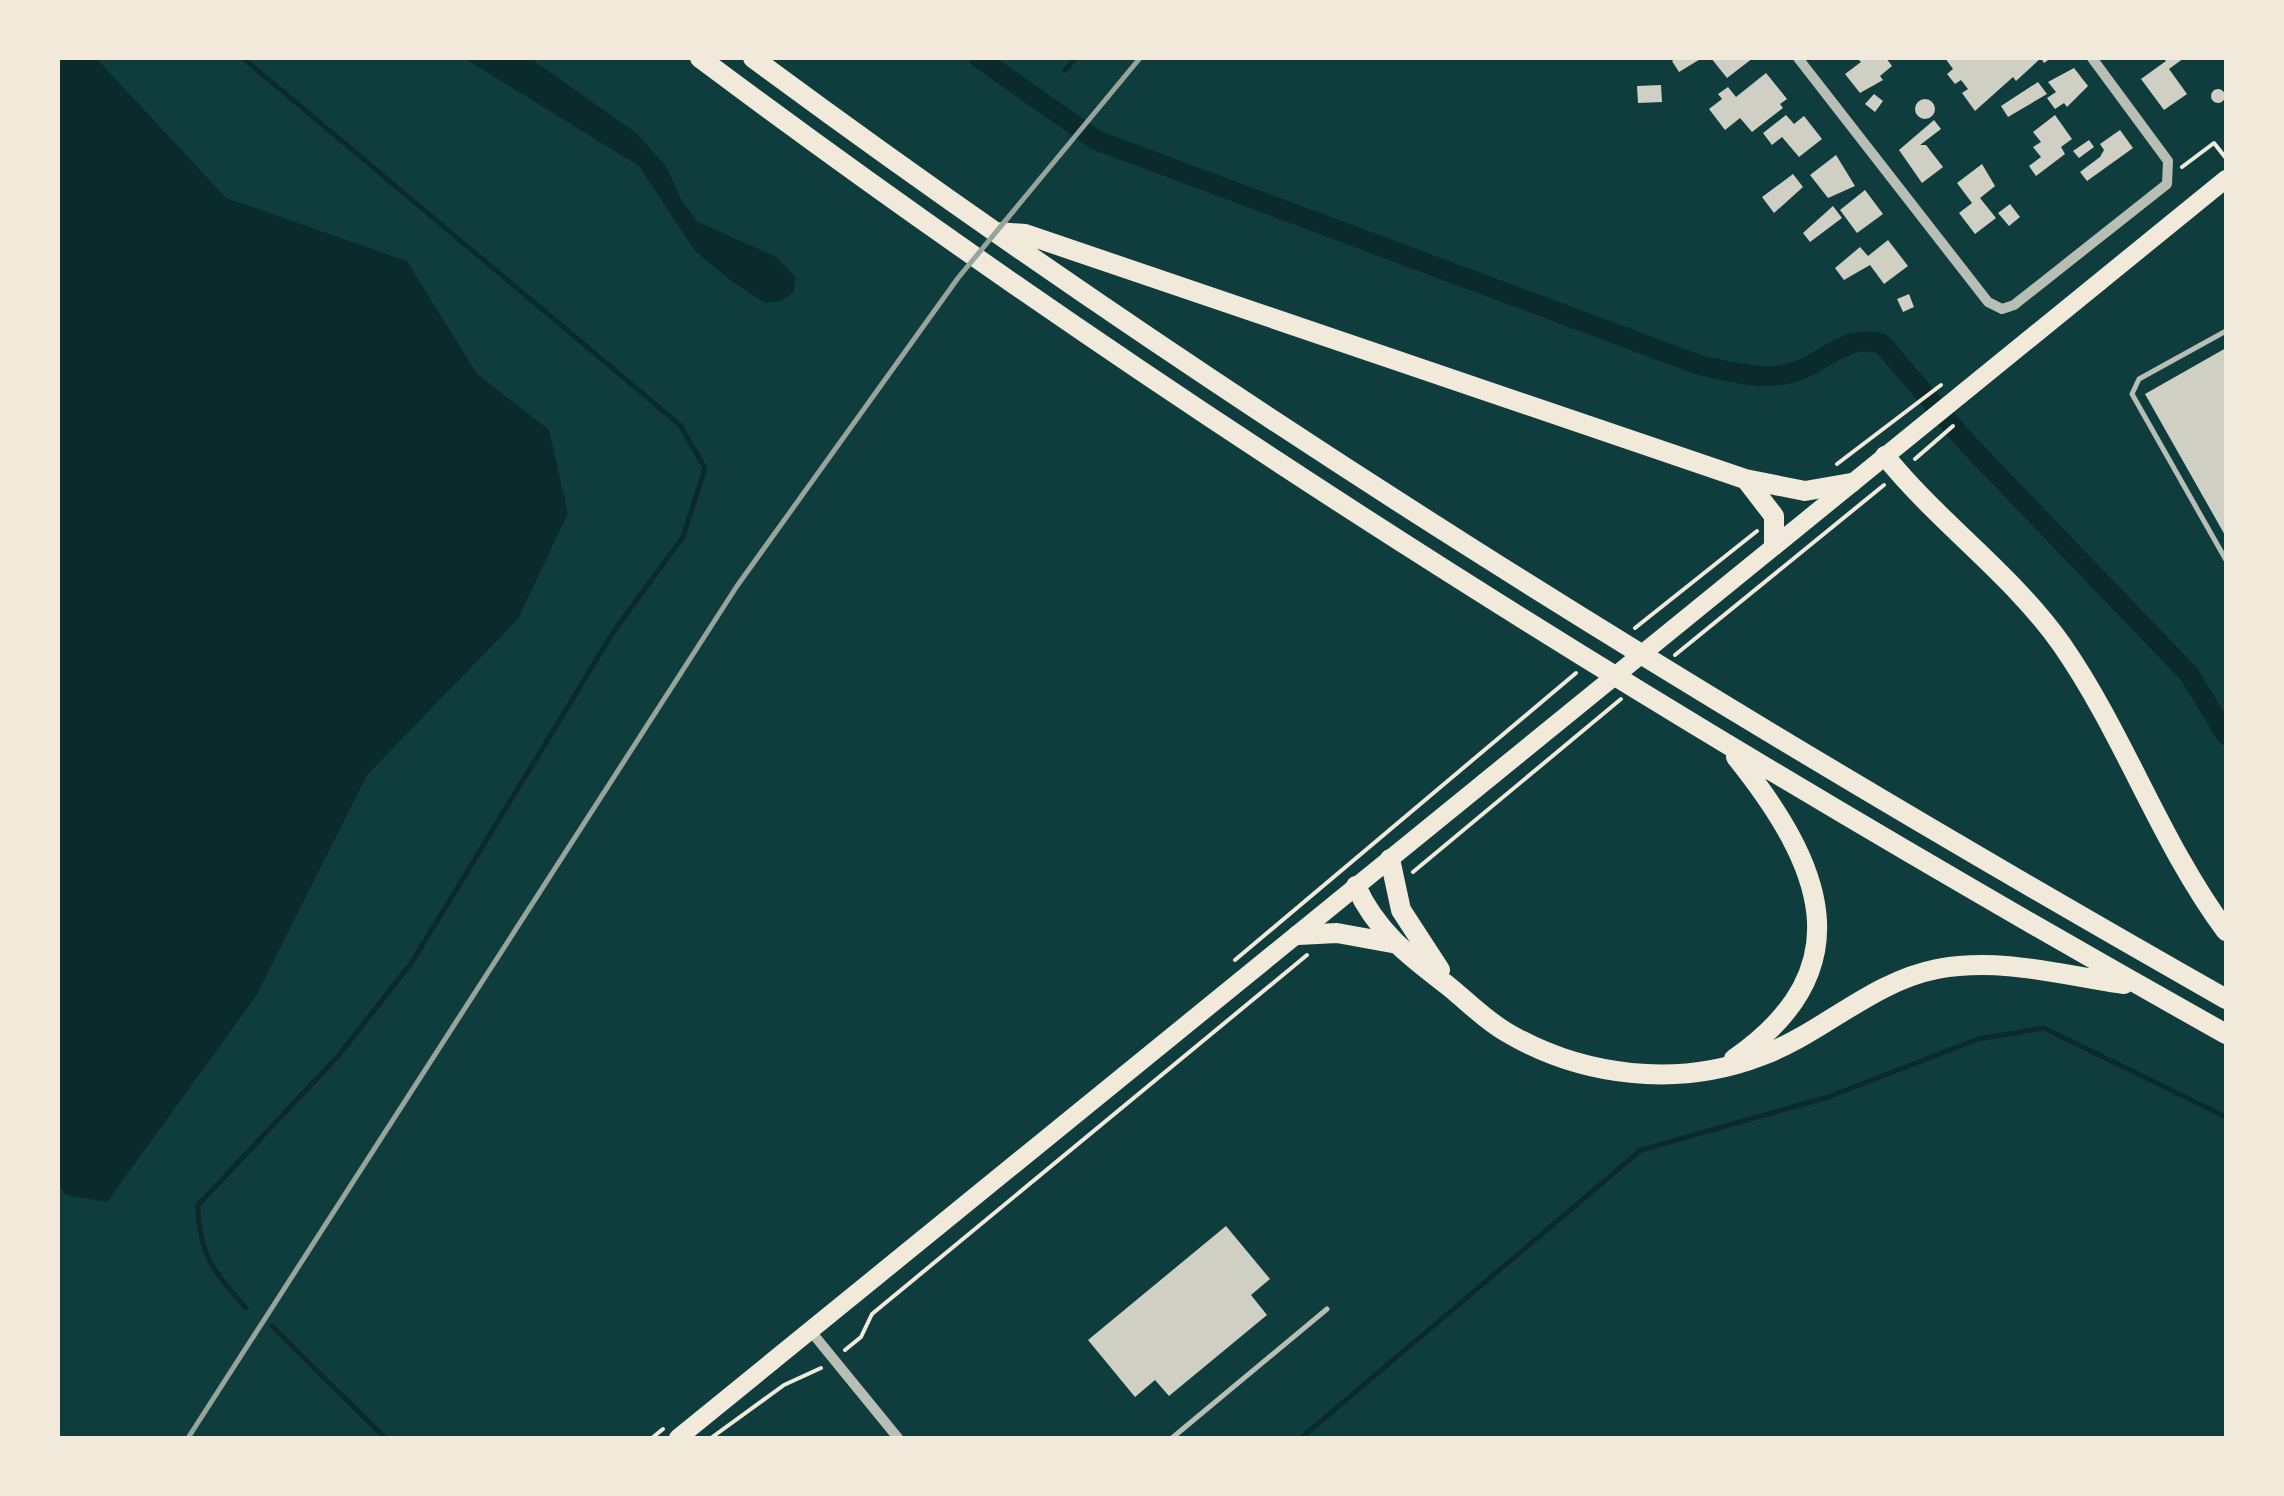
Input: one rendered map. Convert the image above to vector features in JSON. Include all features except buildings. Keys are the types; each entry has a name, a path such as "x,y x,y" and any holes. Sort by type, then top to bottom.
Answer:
{"highway":[{"path":"700,58 948,236 1290,470 1553,640 1934,870 2226,1034"},
{"path":"753,58 992,231 1745,479 1805,491 1852,483"},
{"path":"1019,240 1580,619 1960,848 2226,999"},
{"path":"1885,456 1923,502 2030,602 2064,647 2179,860 2226,931"},
{"path":"1745,479 1763,496 1774,516 1774,544"},
{"path":"1723,1066 1786,1016 1809,970 1817,920 1815,894 1800,853 1762,790 1725,744"},
{"path":"1390,859 1393,888 1421,944 1456,992"},
{"path":"1356,886 1366,908 1394,944 1456,992 1518,1038 1596,1068 1660,1074 1723,1066 1760,1056 1876,992 1934,970 1972,964 2019,965 2139,986"},
{"path":"1298,934 1337,933 1394,944"}],"main road":[{"path":"678,1438 808,1328 1930,420 1953,389 2226,179"}],"street":[{"path":"1798,58 1994,307 2014,305 2163,188 2170,176 2168,161 2092,58"},
{"path":"808,1328 898,1438"}],"lane":[{"path":"2226,331 2138,379 2132,394 2226,560"},
{"path":"1172,1438 1327,1309"}],"path":[{"path":"2170,176 2214,143 2225,157"},
{"path":"1916,402 1953,389"},
{"path":"1680,651 1942,436"},
{"path":"1393,888 1570,740"},
{"path":"711,1438 784,1385 806,1378 834,1359 860,1337 872,1314 1308,955"}],"water":[{"path":"58,58 96,58 226,198 407,261 477,374 549,430 568,513 518,619 367,775 256,996 107,1202 66,1195 58,1185"},
{"path":"464,58 530,58 636,133 666,166 682,201 698,222 776,257 796,277 793,293 780,301 765,303 730,280 695,251 639,166"}],"waterway":[{"path":"243,58 680,425 705,468 683,537 614,631 412,962 339,1055 198,1205 201,1237 210,1262 246,1308"},
{"path":"979,58 1096,140 1699,365 1776,376 1800,370 1856,342 1882,344 1968,444 2189,674 2226,735"},
{"path":"1065,70 1076,58"},
{"path":"1301,1438 1641,1150 1828,1097 1978,1039 2044,1028 2226,1117"},
{"path":"272,1326 385,1438"}],"railway":[{"path":"188,1438 737,586 958,278 1140,58"}]}
